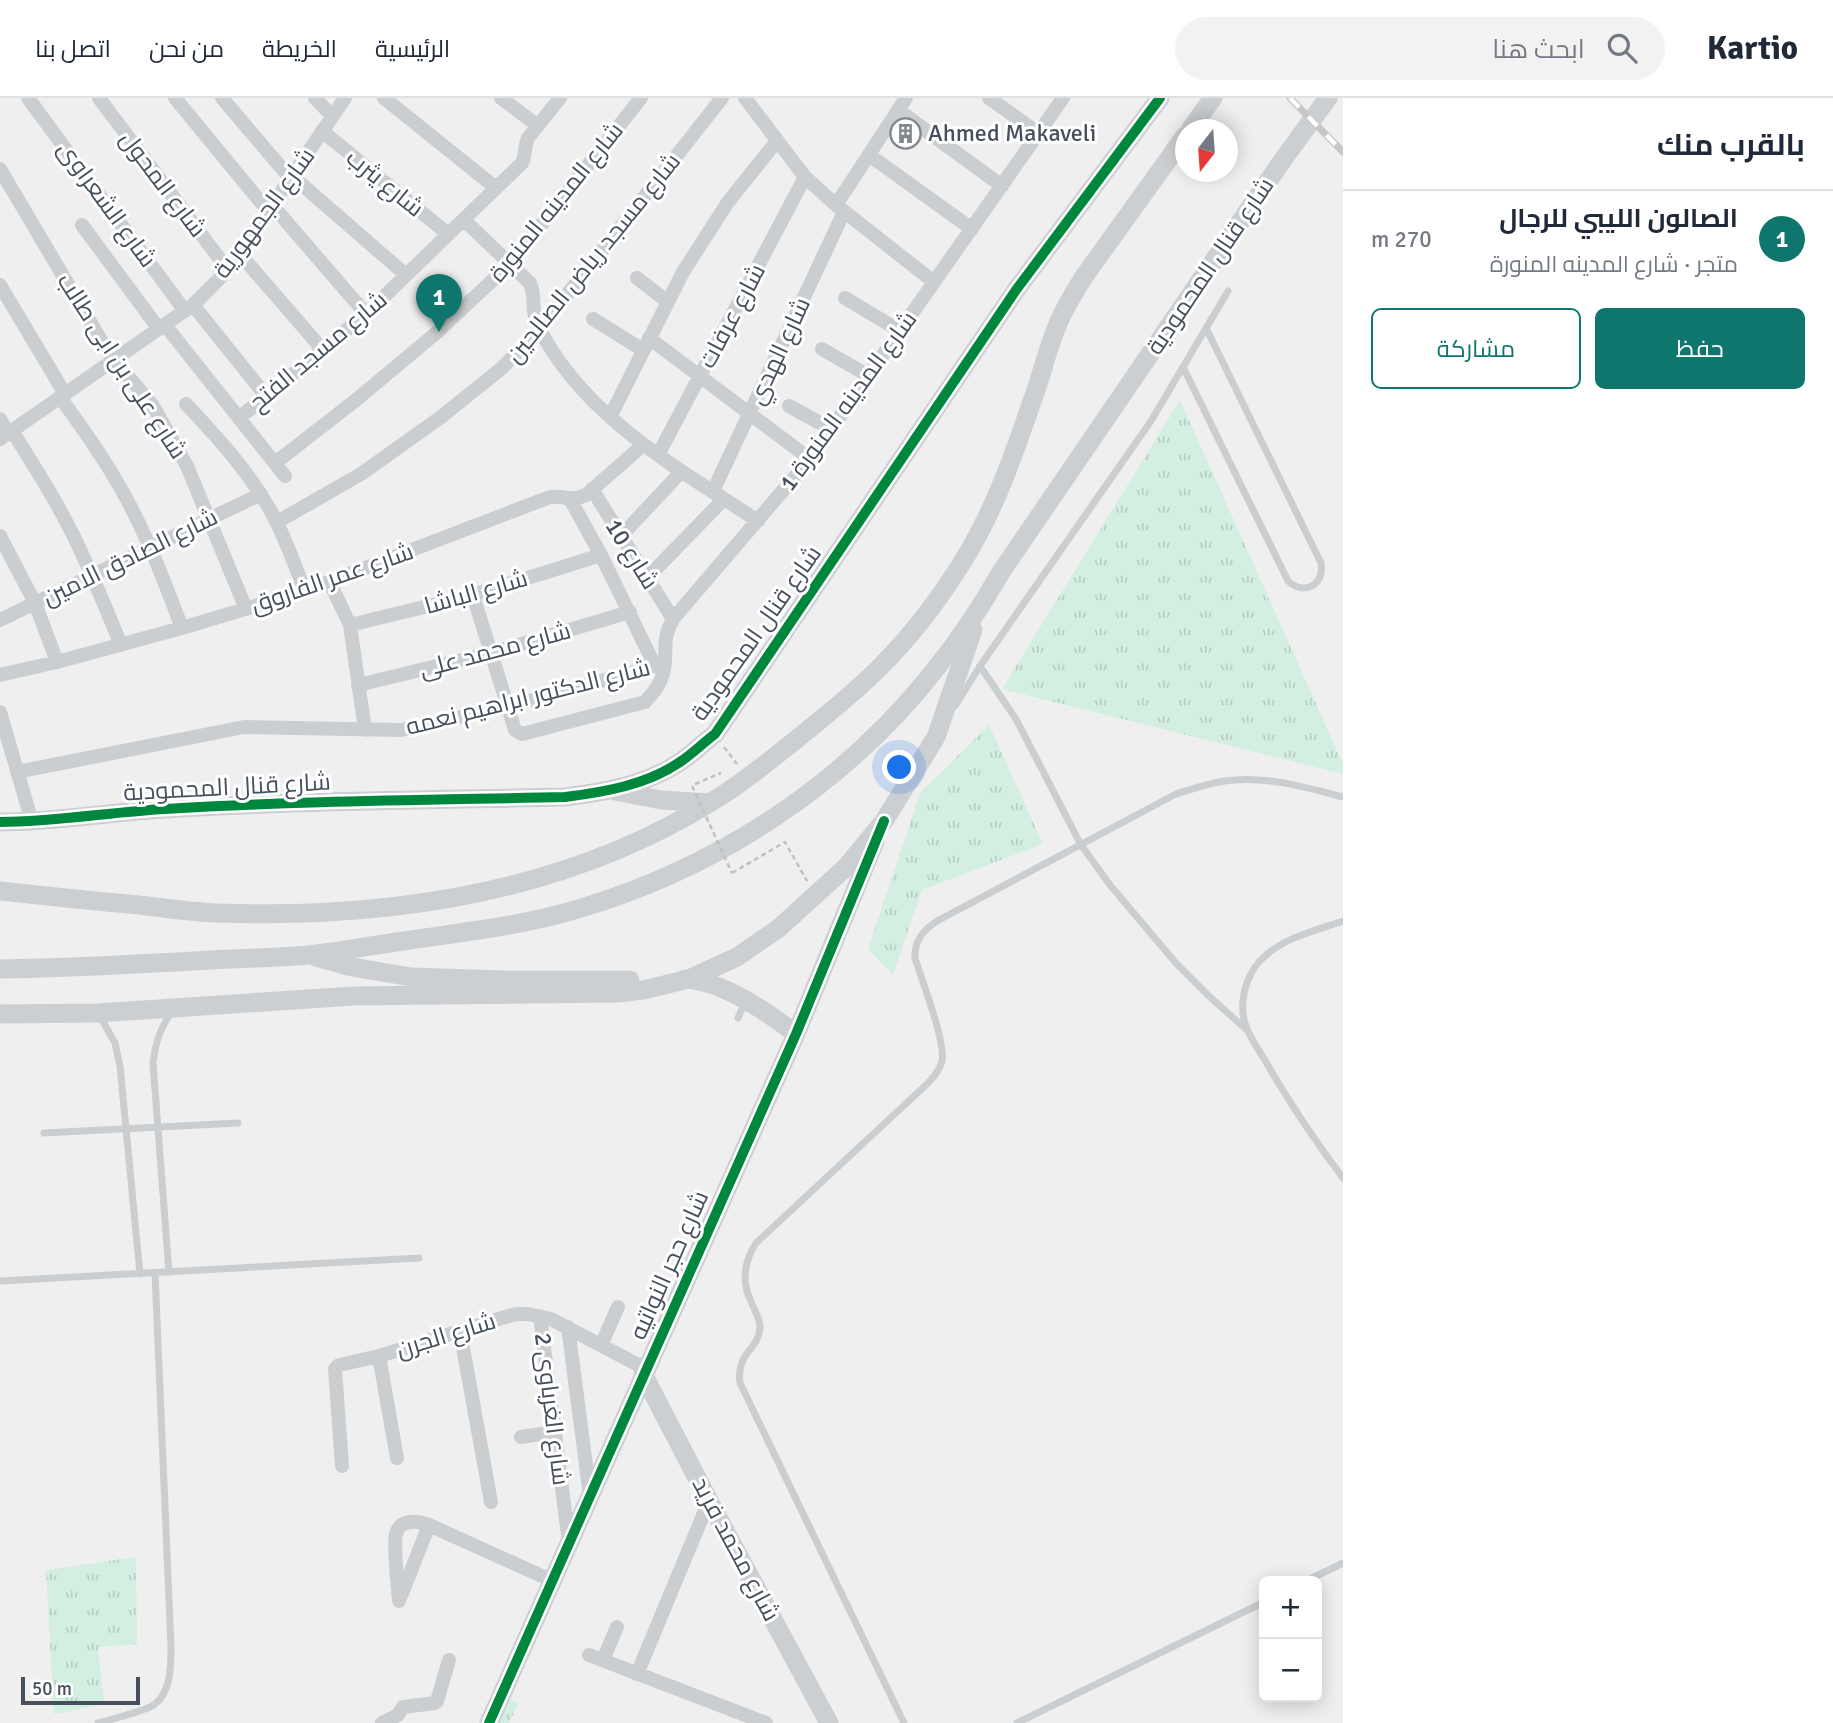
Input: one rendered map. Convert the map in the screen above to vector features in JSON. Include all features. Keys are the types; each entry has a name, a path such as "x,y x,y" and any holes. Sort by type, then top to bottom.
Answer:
{"main road":[{"name":"شارع قنال المحمودية","path":"0,822 32,822 162,809 565,797 611,790 643,780 679,763 715,734 1016,290 1160,98"},
{"path":"1198,119 1213,98"},
{"name":"شارع قنال المحمودية","path":"0,969 309,955 506,926 577,909 646,885 712,855 783,812 816,788 868,743 933,673 1282,160 1328,98"},
{"path":"0,891 212,912 312,912 411,904 458,898 551,875 641,840 711,803 778,754 857,689 883,664 930,610 966,556 994,503 1054,334 1072,296 1175,150"},
{"path":"936,737 980,607"},
{"name":"شارع قنال المحمودية","path":"0,1014 98,1013 354,996 606,994 643,990 690,979 737,957 759,943 816,896 846,867 884,821 936,737"},
{"path":"611,790 661,800 711,803"},
{"name":"شارع حجر النواتيه","path":"489,1723 796,1034 884,821"},
{"path":"309,955 352,967 411,977 504,980 690,979 709,984 742,1010 796,1034"},
{"name":"شارع محمد فريد","path":"644,1372 709,1501 830,1723"}],"street":[{"name":"شارع الشعراوى","path":"29,98 189,308 266,396"},
{"name":"شارع المحول","path":"99,98 228,270"},
{"path":"175,98 366,314"},
{"path":"222,98 291,177 406,275"},
{"path":"315,98 332,116"},
{"name":"شارع الجمهورية","path":"6,434 189,308 228,270 345,98"},
{"path":"384,98 496,188"},
{"path":"501,98 538,126"},
{"name":"شارع مسجد الفتح","path":"239,418 366,314 522,163 526,143 560,98"},
{"name":"شارع المدينه المنورة","path":"275,463 435,334 511,263 640,98"},
{"name":"شارع مسجد رياض الصالحين","path":"277,522 361,474 441,417 502,368 540,329 722,98"},
{"path":"745,98 806,177 840,209 934,282"},
{"path":"989,98 1038,133"},
{"name":"شارع المدينه المنورة 1","path":"507,708 515,730 522,734 645,702 656,689 663,674 660,665 664,643 667,629 673,619 810,459 1063,98"},
{"path":"902,104 1002,186"},
{"name":"شارع الهدي","path":"647,578 718,495 750,413 840,209 869,155 902,104"},
{"name":"شارع يثرب","path":"322,131 449,234"},
{"path":"610,417 683,272 727,202 777,141"},
{"path":"869,155 972,229"},
{"name":"شارع على بن ابى طالب","path":"0,169 108,352 153,406 187,466 246,609"},
{"name":"شارع عرفات","path":"658,455 806,177"},
{"path":"464,220 530,283 535,320 571,378 643,445 758,521"},
{"path":"82,225 285,476"},
{"path":"239,253 323,350"},
{"path":"637,278 668,302"},
{"path":"0,285 62,395 124,495 151,548 182,628"},
{"path":"845,298 900,331"},
{"path":"593,319 646,344 700,375 810,459"},
{"path":"822,349 869,376"},
{"path":"186,404 226,447 261,494 277,522 306,591"},
{"path":"789,406 831,429"},
{"path":"0,419 6,434 62,514 93,576 121,645"},
{"name":"شارع عمر الفاروق","path":"1,673 121,645 306,591 550,497 570,499 586,495 643,445"},
{"path":"621,536 682,471"},
{"name":"شارع 10","path":"592,489 673,619"},
{"name":"شارع الصادق الامين","path":"0,620 261,494"},
{"path":"570,499 660,665"},
{"path":"0,536 35,603 57,662"},
{"name":"شارع الباشا","path":"350,625 473,595 601,555"},
{"path":"330,583 350,625 365,730"},
{"path":"473,595 507,708"},
{"name":"شارع محمد على","path":"358,685 491,653 630,612"},
{"name":"شارع الدكتور ابراهيم نعمه","path":"17,772 244,727 401,730 507,708 660,665"},
{"path":"0,712 32,822"},
{"path":"601,1345 618,1307"},
{"name":"شارع الجرن","path":"342,1466 335,1368 339,1364 379,1356 516,1314 540,1316 568,1327 644,1372"},
{"name":"شارع الغرباوى 2","path":"540,1316 569,1544"},
{"path":"568,1327 590,1496"},
{"path":"460,1331 491,1502"},
{"path":"379,1356 397,1458"},
{"path":"521,1437 554,1432"},
{"path":"637,1674 709,1501"},
{"path":"429,1525 399,1601 395,1536 397,1531 411,1521 429,1525 553,1581"},
{"path":"617,1627 596,1658 765,1723"},
{"path":"382,1723 398,1715 403,1706 435,1703 449,1660"}],"lane":[{"name":"شارع قنال المحمودية","path":"936,737 980,666 1151,421 1228,290"},
{"path":"1183,367 1288,581 1298,587 1310,587 1319,580 1321,563 1206,328"},
{"path":"980,666 1016,719 1081,845 1110,886 1210,997 1248,1031"},
{"path":"904,1723 740,1383 740,1365 755,1343 760,1328 746,1289 749,1254 756,1243 939,1070 942,1061 941,1041 915,958 916,945 923,933 939,920 1177,794 1201,786 1226,780 1252,779 1278,782 1343,797"},
{"path":"1343,920 1290,940 1263,957 1253,970 1244,992 1243,1016 1248,1031 1276,1079 1343,1178"},
{"path":"169,1272 154,1050 162,1027 176,1006"},
{"path":"98,1013 110,1033 118,1055 141,1274"},
{"path":"44,1133 238,1123"},
{"path":"0,1281 419,1258"},
{"path":"98,1723 155,1705 164,1693 171,1671 155,1273"},
{"path":"1316,1576 1343,1563"},
{"path":"1017,1723 1259,1604"}],"path":[{"path":"715,734 738,766"},
{"path":"727,771 692,786 732,873 785,842 816,896"}],"green space":[{"path":"1180,400 1343,764 1343,774 1002,689"},
{"path":"989,725 1043,844 922,890 893,975 868,949 920,793"},
{"path":"136,1557 137,1644 98,1647 104,1704 54,1714 46,1570"},
{"path":"496,1690 518,1704 509,1723 480,1723"}],"railway":[{"path":"1290,98 1343,152"}],"cycle path":[{"path":"0,822 215,806 565,797 639,782 680,762 715,734 1016,290 1160,98"},
{"path":"489,1723 796,1034 884,821"}],"place":[{"name":"Ahmed Makaveli","path":"905,133"},
{"name":"الصالون الليبي للرجال","path":"439,332"}]}
